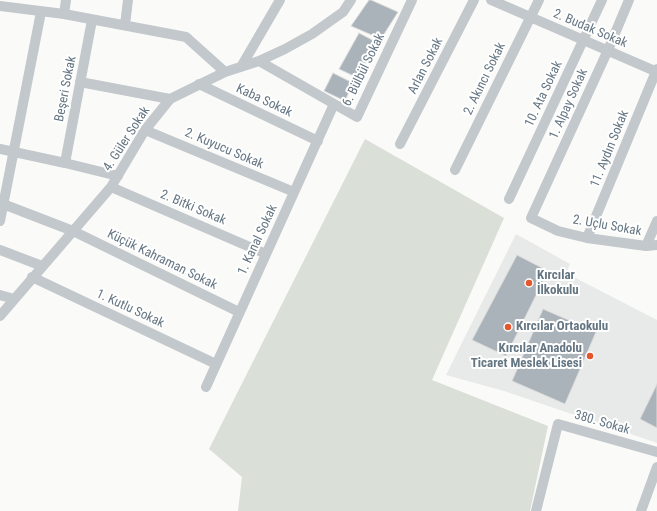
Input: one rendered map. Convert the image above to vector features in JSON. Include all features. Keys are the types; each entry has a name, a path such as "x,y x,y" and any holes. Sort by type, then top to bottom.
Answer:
{"street":[{"path":"64,14 66,0"},
{"path":"125,25 128,0"},
{"path":"241,67 280,0"},
{"name":"4. Güler Sokak","path":"0,316 111,187 145,130 170,99 225,72 259,61 285,49 312,34 343,12 352,0"},
{"name":"6. Bülbül Sokak","path":"259,61 357,117 412,0"},
{"name":"Arlan Sokak","path":"400,144 474,0"},
{"name":"2. Budak Sokak","path":"492,0 657,71"},
{"name":"2. Akıncı Sokak","path":"455,170 539,0"},
{"name":"10. Ata Sokak","path":"509,199 602,0"},
{"name":"1. Alpay Sokak","path":"531,218 608,50 629,0"},
{"path":"4,4 41,12 64,14 186,37 225,72"},
{"path":"0,221 41,12"},
{"name":"Beşeri Sokak","path":"65,163 92,20"},
{"name":"11. Aydın Sokak","path":"587,238 657,71"},
{"path":"80,82 170,99"},
{"name":"Kaba Sokak","path":"199,84 318,141"},
{"name":"1. Kanal Sokak","path":"206,387 334,104"},
{"name":"2. Kuyucu Sokak","path":"145,130 294,192"},
{"path":"0,149 118,176"},
{"name":"2. Bitki Sokak","path":"111,187 266,254"},
{"name":"Küçük Kahraman Sokak","path":"3,204 73,230 239,312"},
{"name":"2. Uçlu Sokak","path":"531,218 558,231 587,238 646,246 657,245"},
{"path":"646,246 657,221"},
{"path":"0,250 42,266"},
{"name":"1. Kutlu Sokak","path":"32,277 216,364"},
{"path":"0,295 14,299"},
{"name":"380. Sokak","path":"536,511 558,424 657,452"},
{"path":"641,511 657,467"}],"shaded area":[{"path":"365,139 504,218 432,380 548,426 530,511 238,511 242,477 209,449"},
{"name":"Kırcılar Anadolu Ticaret Meslek Lisesi","path":"516,234 570,264 566,273 657,320 657,443 504,391 446,375"}],"building":[{"path":"369,0 398,12 381,39 351,26"},
{"path":"359,33 376,42 358,78 339,69"},
{"path":"333,73 353,83 345,101 324,91"},
{"path":"517,255 548,271 506,356 472,340"},
{"path":"543,309 596,332 565,404 512,381"},
{"path":"657,384 657,428 640,419"}],"place":[{"name":"Kırcılar İlkokulu","path":"529,283"},
{"name":"Kırcılar Ortaokulu","path":"508,327"},
{"name":"Kırcılar Anadolu Ticaret Meslek Lisesi","path":"590,356"}]}
